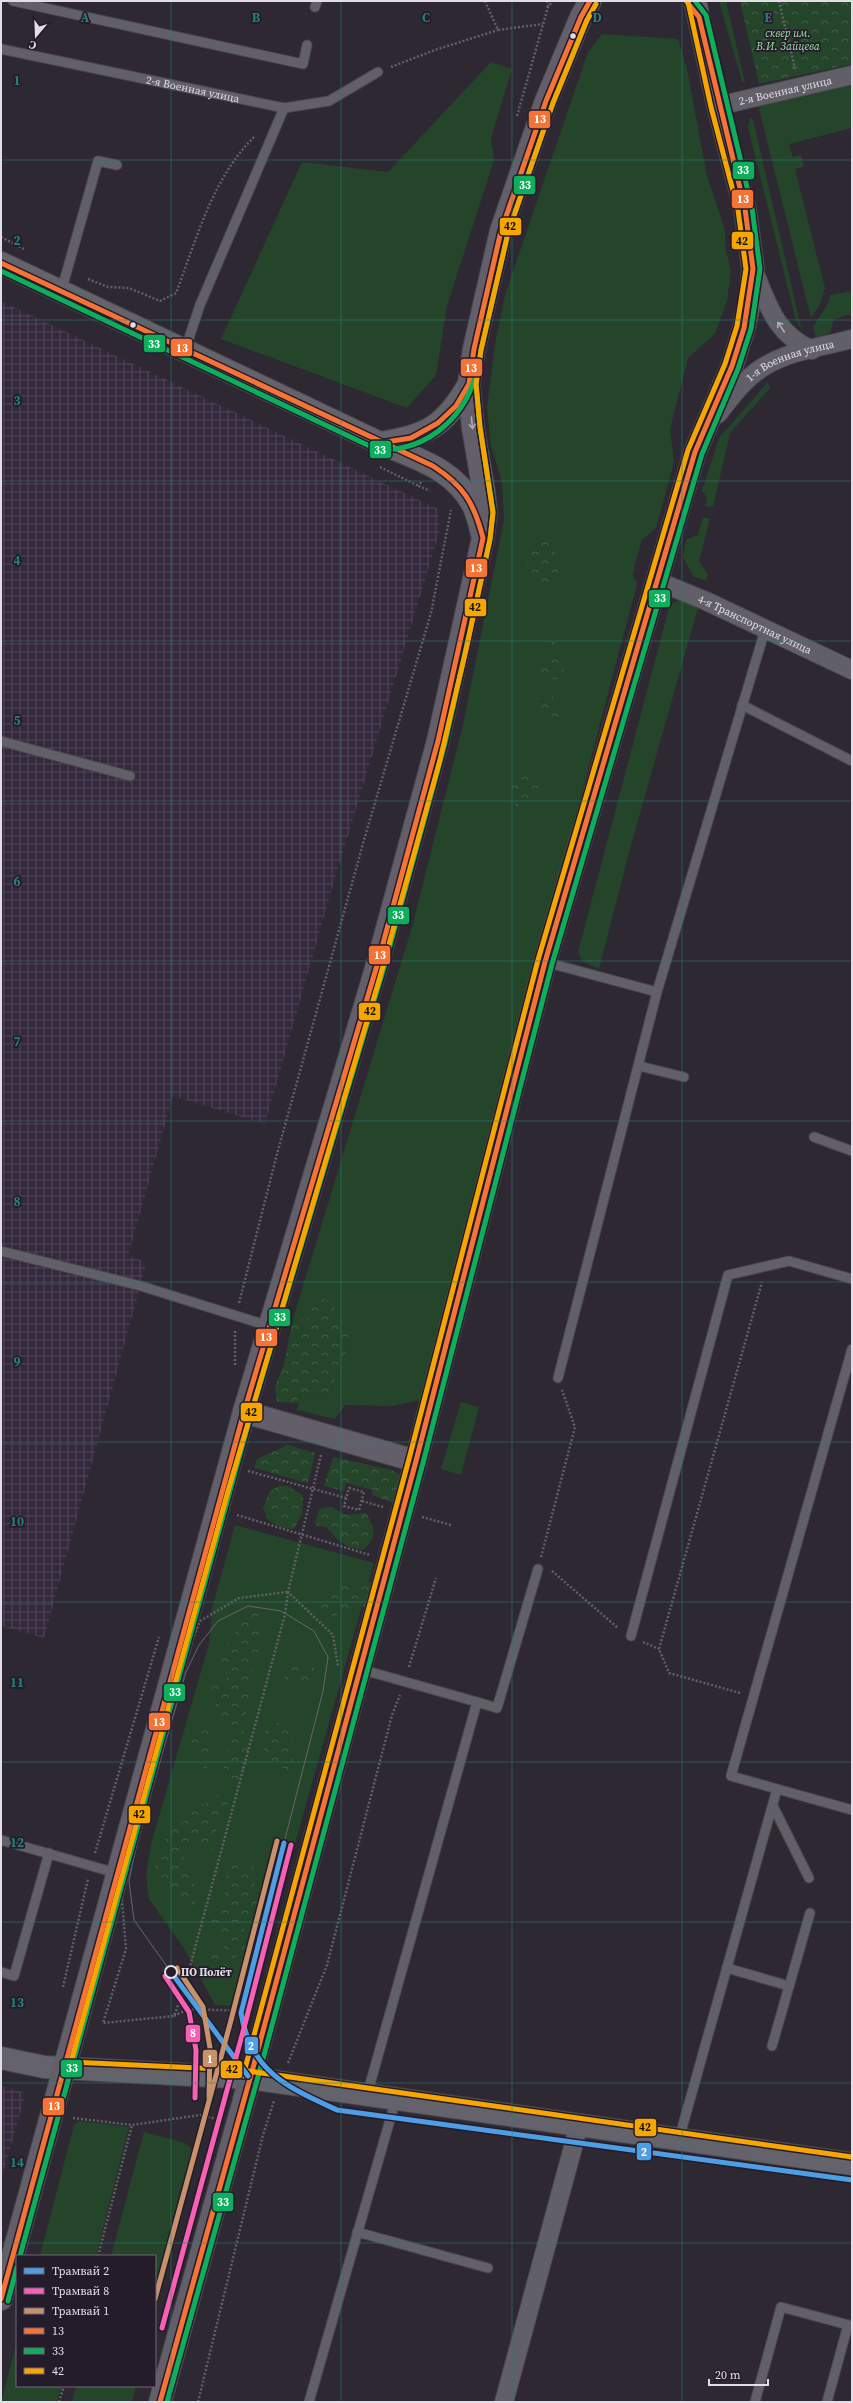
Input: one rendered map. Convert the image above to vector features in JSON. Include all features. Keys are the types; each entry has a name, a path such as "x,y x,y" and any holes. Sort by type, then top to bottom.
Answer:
{"main road":[{"path":"1,2299 62,2069 217,1508 269,1326 378,962 438,741 484,538 486,512 473,428 469,384 474,349 501,231 546,101 581,17 590,1"},
{"path":"160,2402 250,2078 349,1669 402,1512 546,962 695,452 732,366 744,328 750,299 753,269 745,209 693,6"},
{"path":"1,263 64,281 185,350 380,443 440,468 458,483 473,506 484,538"},
{"path":"380,443 411,438 438,424 456,406 469,384"},
{"path":"244,1412 416,1461"},
{"path":"1,2058 22,2064 62,2069 250,2078 852,2164"}],"street":[{"name":"2-я Военная улица","path":"718,106 852,75"},
{"path":"753,269 770,310 783,331 795,342 812,350"},
{"name":"1-я Военная улица","path":"704,430 732,395 750,376 788,355 852,339"},
{"name":"4-я Транспортная улица","path":"657,581 706,601 852,670"},
{"path":"504,2402 578,2125"}],"lane":[{"path":"13,1 303,64 307,45"},
{"name":"2-я Военная улица","path":"1,49 284,108 329,101 378,72"},
{"path":"185,350 200,305 284,108"},
{"path":"64,281 98,161 117,165"},
{"path":"558,1378 657,992 765,630"},
{"path":"742,706 852,761"},
{"path":"1,741 130,776"},
{"path":"546,962 657,992"},
{"path":"639,1066 684,1077"},
{"path":"814,1137 852,1151"},
{"path":"1,1251 141,1286 269,1326"},
{"path":"631,1636 728,1275 789,1261 852,1279"},
{"path":"852,1349 731,1776 852,1810"},
{"path":"349,1669 405,1680 497,1708 538,1569"},
{"path":"367,2095 477,1702"},
{"path":"679,2139 777,1789"},
{"path":"772,1806 809,1878"},
{"path":"1,1840 116,1873"},
{"path":"1,1972 14,1976 49,1853"},
{"path":"772,2046 810,1913"},
{"path":"726,1968 789,1986"},
{"path":"308,2402 396,2099"},
{"path":"357,2232 488,2268"},
{"path":"755,2402 781,2307 850,2325 827,2402"}],"path":[{"path":"485,1 498,30"},
{"path":"547,1 548,7"},
{"path":"515,122 548,7 553,1"},
{"path":"780,2 795,73 793,88"},
{"path":"378,72 435,50 498,30 543,24"},
{"path":"64,281 108,287 129,288 160,301 176,293 216,188 242,150"},
{"path":"1,237 27,251"},
{"path":"426,462 419,486 432,492"},
{"path":"235,1370 236,1316 277,1154 358,863 431,613 450,521 451,506"},
{"path":"754,1697 669,1673 659,1649 763,1282 789,1261"},
{"path":"558,1378 575,1427 538,1569 549,1569 624,1633 659,1649"},
{"path":"174,2016 184,1989 286,1614 288,1592 326,1435"},
{"path":"246,1471 346,1498"},
{"path":"349,1488 364,1492 359,1510 344,1506 346,1498 349,1488"},
{"path":"217,1508 372,1556"},
{"path":"402,1512 451,1525"},
{"path":"198,2402 263,2135 280,2082 327,1966 392,1715 405,1680 436,1578"},
{"path":"288,1592 333,1635 349,1669"},
{"path":"61,1995 91,1865 160,1631"},
{"path":"103,2023 174,2016 188,2009 242,2010 254,2013"},
{"path":"73,2118 132,2125 200,2116"},
{"path":"98,2255 132,2125"},
{"path":"60,2402 64,2387"}],"shaded area":[{"path":"1,301 438,509 440,530 331,892 265,1124 173,1096 128,1256 147,1262 44,1638 1,1626"},
{"path":"1,2086 26,2093 1,2180"}],"green space":[{"path":"719,1 726,1 745,83 742,81"},
{"name":"сквер им. В.И. Зайцева","path":"740,1 852,1 852,64 759,84"},
{"path":"602,34 678,39 687,69 707,176 725,230 726,251 731,271 727,301 715,334 688,358 670,429 674,462 656,528 642,540 635,563 633,575 637,584 421,1400 392,1406 345,1405 335,1419 297,1410 301,1393 324,1400 333,1386 350,1343 309,1320 293,1319 412,927 462,729 504,520 502,482 491,446 487,408 495,344 505,295 588,52"},
{"path":"491,62 512,69 491,138 494,160 447,306 436,375 407,408 221,339 302,162 388,172"},
{"path":"852,83 852,128 789,144 793,157 801,155 804,167 795,169 825,288 819,306 811,318 758,105"},
{"path":"750,118 753,119 802,332 795,317 748,127"},
{"path":"852,291 852,314 834,319 830,333 816,337 813,327 829,302 830,295"},
{"path":"768,382 770,388 730,433 713,507 705,506 707,498 702,491 719,438"},
{"path":"703,517 710,519 699,561 708,575 706,581 693,576 683,557 686,540 698,535"},
{"path":"541,541 548,541 553,545 559,576 555,576 552,590 543,595 539,587 532,586 533,579 529,573 531,570 526,566 530,558 525,552"},
{"path":"684,599 696,601 698,608 631,845 599,969 582,961 578,952 670,604"},
{"path":"553,641 563,654 564,658 562,678 546,680 539,674 539,666 548,656 549,646"},
{"path":"544,689 553,696 554,704 560,707 564,720 557,721 553,718 551,711 532,714 529,707 530,702 539,697 536,693 538,690"},
{"path":"520,770 537,771 540,778 536,781 539,789 534,797 522,800 523,809 519,811 514,803 516,797 505,791 513,777"},
{"path":"318,1297 334,1303 336,1316 347,1325 350,1343 333,1386 324,1400 301,1393 298,1403 277,1402 275,1386 284,1364 293,1319 309,1319 308,1311"},
{"path":"461,1402 479,1407 461,1475 441,1469"},
{"path":"288,1445 315,1453 308,1483 254,1468 257,1459"},
{"path":"333,1457 392,1470 403,1476 394,1503 372,1495 373,1490 346,1483 344,1491 324,1486"},
{"path":"279,1486 288,1486 303,1495 302,1514 294,1529 284,1528 269,1521 263,1508 270,1491"},
{"path":"331,1507 346,1515 366,1513 373,1529 373,1538 371,1542 362,1550 350,1547 345,1545 326,1527 317,1526 315,1522 319,1509"},
{"path":"235,1525 374,1563 249,2007 215,2005 183,1947 149,1899 146,1876 151,1844 209,1644 212,1608"},
{"path":"362,1583 371,1583 370,1609 355,1604 334,1617 322,1613 318,1606 325,1591 348,1584 359,1587"},
{"path":"249,1610 258,1611 258,1617 264,1631 261,1647 253,1666 243,1735 249,1750 243,1759 244,1771 231,1789 219,1753 228,1756 227,1742 232,1735 215,1703 211,1687 220,1685 229,1675 220,1659 228,1657 227,1643 239,1643 235,1633 241,1616"},
{"path":"289,1655 295,1655 302,1664 314,1667 315,1678 310,1687 284,1681"},
{"path":"279,1721 292,1737 294,1772 286,1774 282,1767 265,1759 263,1745 265,1731 275,1726"},
{"path":"193,1724 201,1729 207,1726 210,1730 208,1738 214,1744 212,1759 205,1770 186,1742 189,1726"},
{"path":"216,1795 228,1801 225,1815 217,1828 211,1858 202,1854 194,1837 183,1854 198,1894 191,1914 172,1892 164,1887 163,1880 153,1876 157,1859 163,1844 179,1825 187,1820 186,1807 209,1803"},
{"path":"231,1863 254,1864 250,1881 263,1892 262,1912 252,1916 243,1928 250,1934 250,1952 238,1952 234,1962 213,1974 202,1957 224,1950 222,1938 211,1934 211,1915 222,1913 226,1900 224,1883"},
{"path":"79,2121 129,2127 96,2255 40,2255 74,2125"},
{"path":"144,2132 185,2143 197,2155 156,2311 156,2255 111,2255"},
{"path":"16,2346 16,2387 62,2387 57,2402 1,2402"},
{"path":"76,2387 136,2387 132,2402 72,2402"}],"tram line":[{"path":"171,1972 134,1920 129,1881 138,1837 186,1672 199,1645 218,1621 248,1606 281,1611 314,1631 328,1657 323,1691 284,1843"},
{"name":"1","path":"156,2295 230,2024 277,1841"},
{"name":"2","path":"284,1843 241,2013 246,2033 253,2050 263,2064 287,2085 337,2110 852,2180"},
{"name":"8","path":"162,2328 244,2028 291,1845"},
{"name":"1","path":"177,1968 203,2007 210,2048 209,2098"},
{"name":"2","path":"171,1972 248,2076"},
{"name":"8","path":"165,1976 189,2012 196,2050 195,2098"}],"transit line":[{"name":"13","path":"380,443 411,438 438,423 456,406 469,384 474,349 501,231 546,101 581,17 590,1"},
{"name":"13","path":"160,2402 256,2057 416,1461 545,962 695,452 732,366 744,328 753,269 745,209 699,17 686,1"},
{"name":"33","path":"167,2402 263,2059 423,1463 552,964 702,454 738,369 751,329 760,269 752,208 706,15 695,1"},
{"name":"42","path":"243,2076 409,1459 538,960 688,450 725,364 737,326 746,269 738,210 711,107 688,2"},
{"name":"33","path":"20,2255 251,1414 385,964 445,743 490,540 493,511 480,427 476,384 481,350 508,233 553,103 587,20 596,4"},
{"name":"42","path":"596,4 587,20 553,103 508,233 481,350 476,384 480,427 493,513 490,539 440,760 380,977 228,1491 71,2062 241,2070 852,2157"},
{"name":"13","path":"1,263 433,466 453,481 466,496 476,515 483,538 438,741 378,962 244,1412 1,2299"},
{"name":"33","path":"1,271 378,450 397,449 414,444 430,437 444,427 456,414 465,400 473,384 478,366"},
{"name":"33","path":"8,2301 16,2271"}],"place":[{"name":"ПО Полёт","path":"171,1972"}]}
